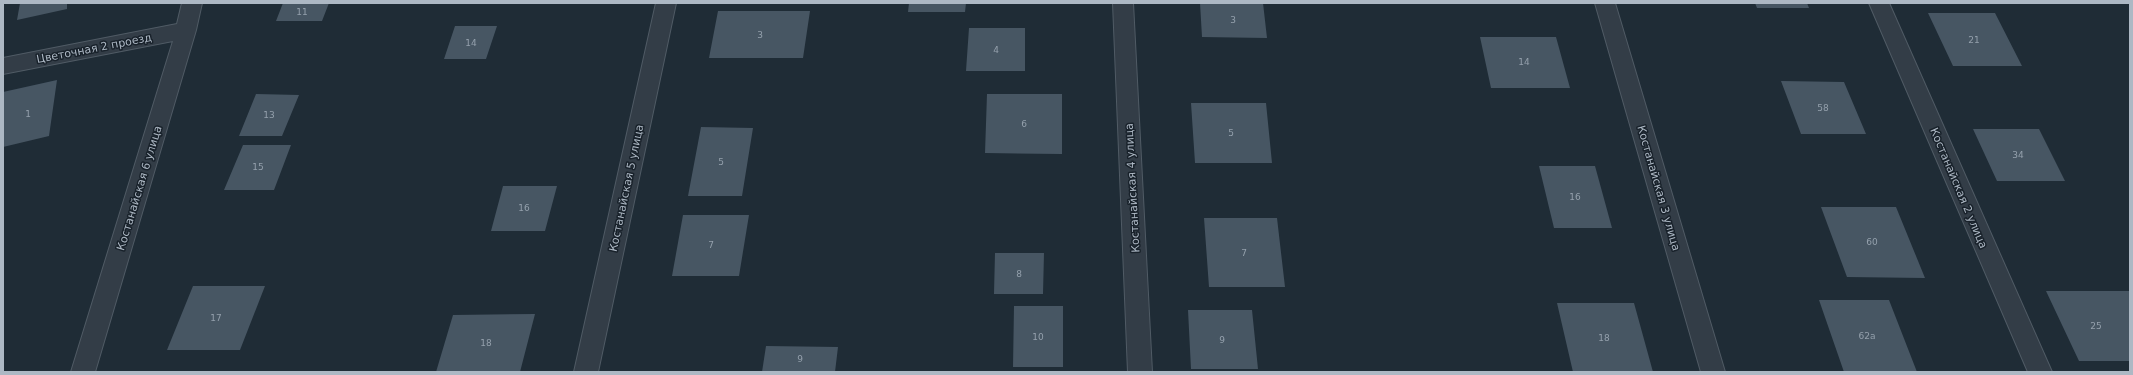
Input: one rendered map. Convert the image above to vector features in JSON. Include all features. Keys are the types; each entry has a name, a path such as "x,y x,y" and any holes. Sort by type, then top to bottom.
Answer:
{"street":[{"name":"Костанайская 6 улица","path":"83,372 186,30 192,3"},
{"name":"Костанайская 5 улица","path":"586,372 666,3"},
{"name":"Костанайская 4 улица","path":"1123,3 1140,372"},
{"name":"Костанайская 3 улица","path":"1605,3 1713,372"},
{"name":"Костанайская 2 улица","path":"1879,3 2040,372"},
{"name":"Цветочная 2 проезд","path":"3,66 186,30"}],"building":[{"path":"20,3 67,3 67,9 17,20"},
{"path":"283,3 329,3 322,21 276,21"},
{"path":"909,3 966,3 965,12 908,12"},
{"path":"1200,3 1263,3 1267,38 1202,37"},
{"path":"1755,3 1807,3 1809,8 1757,8"},
{"path":"718,11 810,11 803,58 709,58"},
{"path":"1928,13 1995,13 2022,66 1953,66"},
{"path":"455,26 497,26 486,59 444,59"},
{"path":"969,28 1025,28 1025,71 966,71"},
{"path":"1480,37 1556,37 1570,88 1491,88"},
{"path":"57,80 49,136 3,147 3,92"},
{"path":"1781,81 1844,82 1866,134 1801,134"},
{"path":"256,94 299,95 282,136 239,136"},
{"path":"987,94 1062,94 1062,154 985,153"},
{"path":"1191,103 1266,103 1272,163 1195,163"},
{"path":"701,127 753,128 742,196 688,196"},
{"path":"1973,129 2039,129 2065,181 1997,181"},
{"path":"243,145 291,145 274,190 224,190"},
{"path":"1539,166 1595,166 1612,228 1554,228"},
{"path":"503,186 557,186 545,231 491,231"},
{"path":"1821,207 1896,207 1925,278 1847,277"},
{"path":"683,215 749,215 739,276 672,276"},
{"path":"1204,218 1277,218 1285,287 1209,287"},
{"path":"995,253 1044,253 1043,294 994,294"},
{"path":"193,286 265,286 240,350 167,350"},
{"path":"2046,291 2130,291 2130,361 2079,361"},
{"path":"1819,300 1889,300 1917,372 1844,372"},
{"path":"1557,303 1634,303 1653,372 1573,372"},
{"path":"1014,306 1063,306 1063,367 1013,367"},
{"path":"1188,310 1252,310 1258,369 1191,369"},
{"path":"535,314 520,372 436,372 453,315"},
{"path":"766,346 838,347 835,372 762,372"}]}
